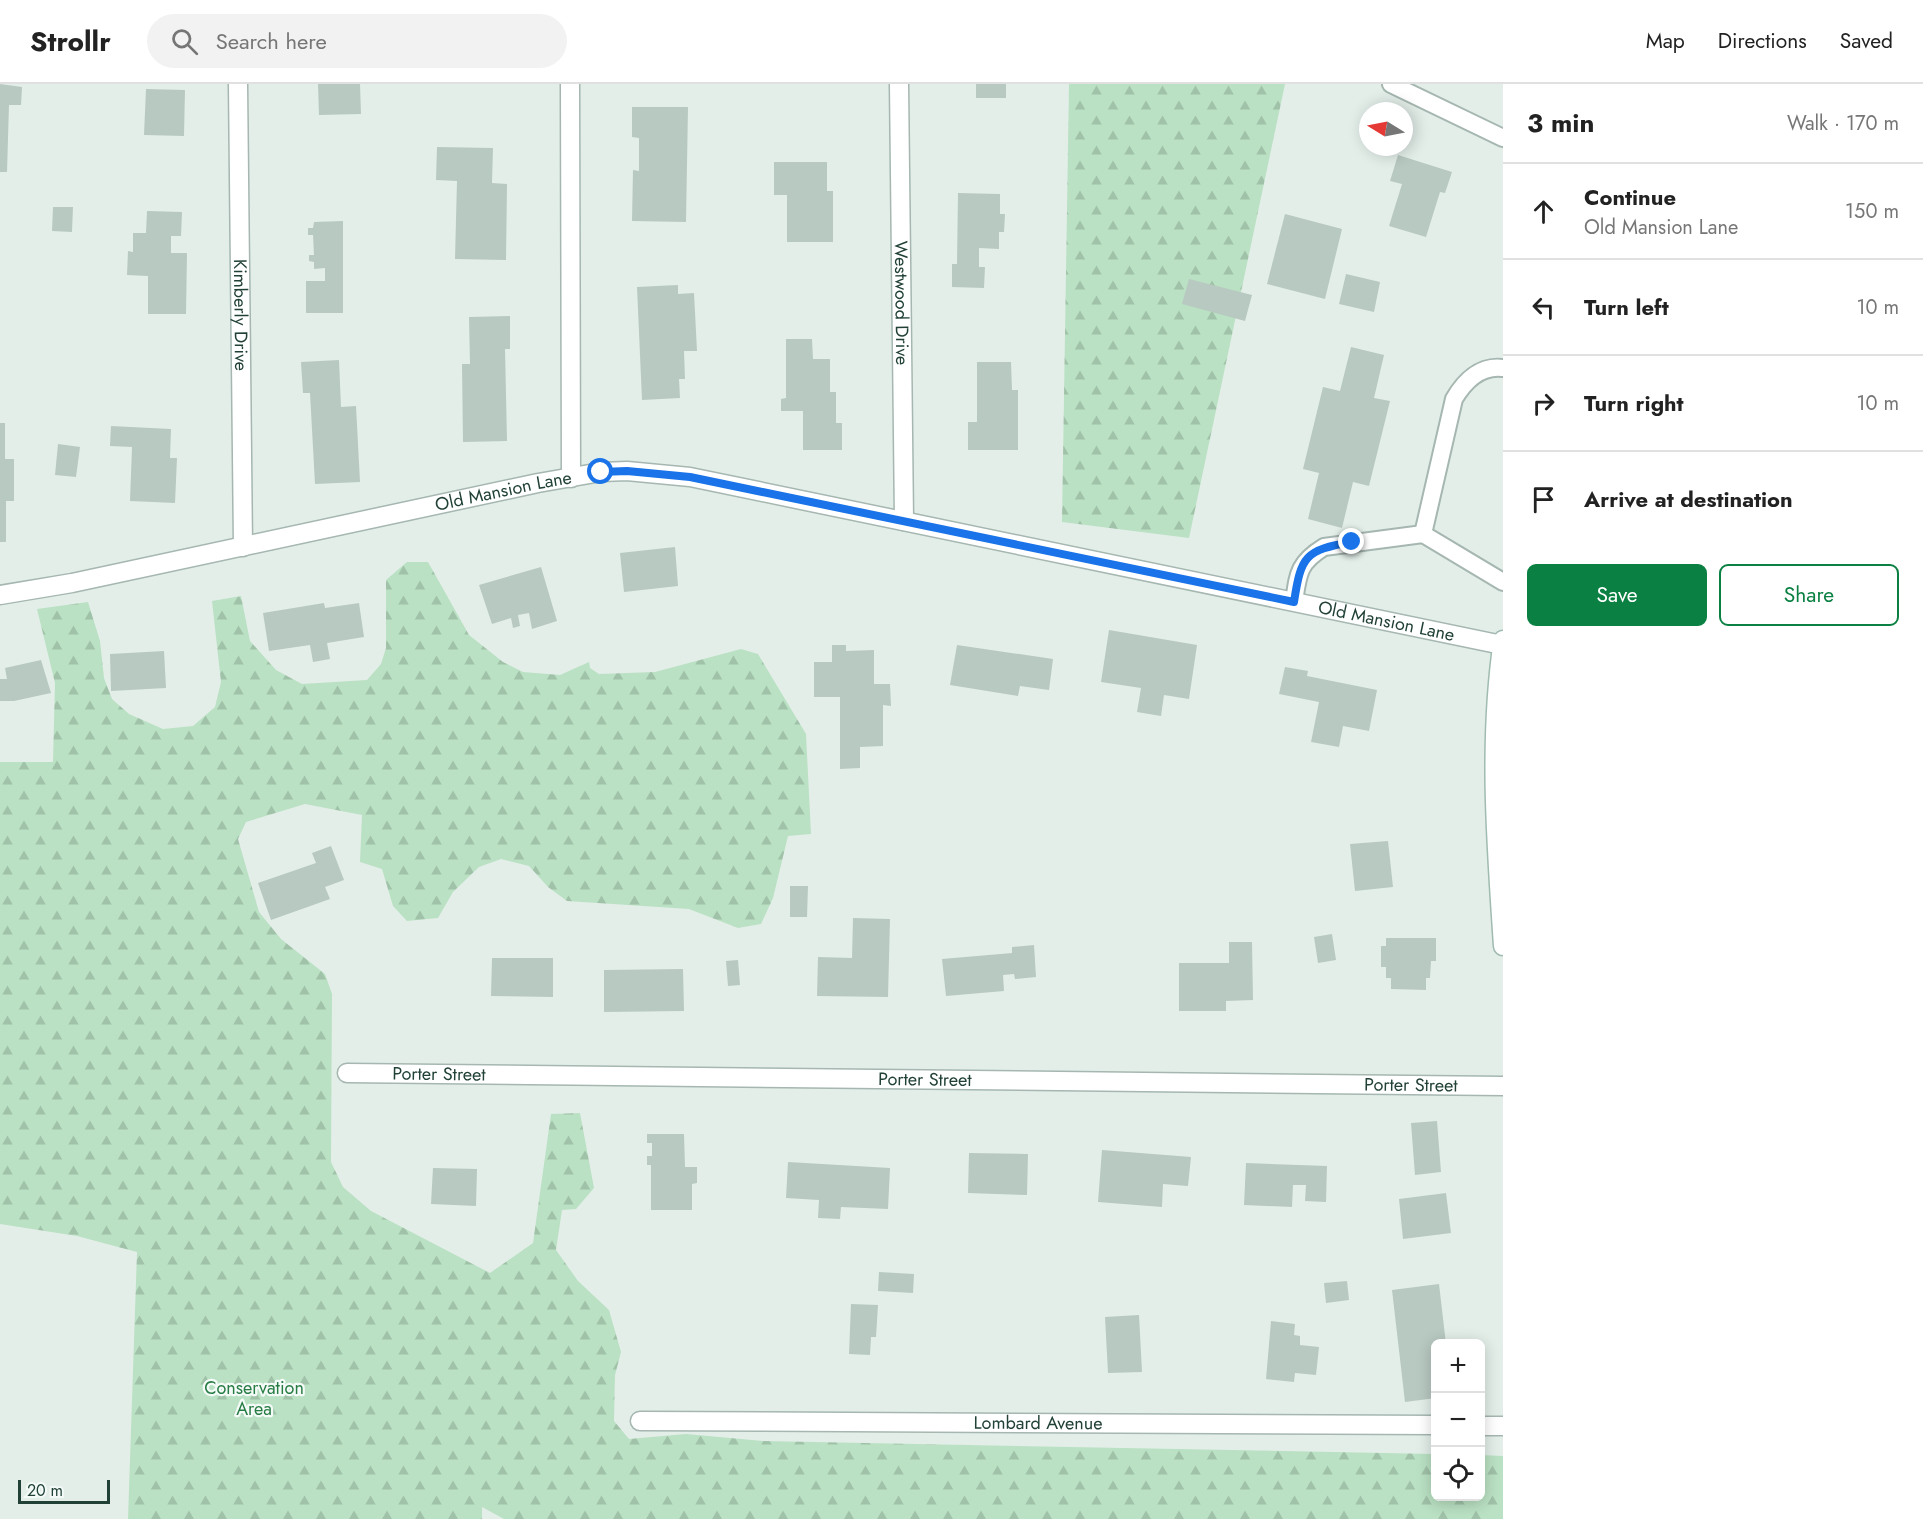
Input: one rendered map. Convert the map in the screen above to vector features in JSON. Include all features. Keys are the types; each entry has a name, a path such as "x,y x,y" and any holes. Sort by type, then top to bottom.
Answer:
{"street":[{"name":"Kimberly Drive","path":"238,84 243,546"},
{"path":"570,84 571,478"},
{"name":"Westwood Drive","path":"899,84 904,521"},
{"name":"Old Mansion Lane","path":"0,595 72,583 571,478 627,471 680,476 1502,645"},
{"path":"1503,640 1494,722 1503,946"},
{"name":"Porter Street","path":"347,1073 1503,1086"},
{"name":"Lombard Avenue","path":"640,1420 1431,1425"},
{"path":"1485,1426 1503,1426"}],"lane":[{"path":"1391,84 1503,138"},
{"path":"1423,534 1454,399 1464,382 1480,372 1503,368"},
{"path":"1294,602 1299,568 1310,555 1324,547 1423,534 1503,582"}],"green space":[{"path":"1069,84 1285,84 1189,538 1062,522"},
{"name":"Conservation Area","path":"407,562 428,562 469,635 503,662 523,672 560,675 589,662 590,668 599,674 655,672 741,649 758,654 806,734 811,834 788,836 773,898 761,924 738,928 689,909 567,901 548,887 529,866 501,859 479,867 453,892 438,918 407,921 393,906 382,869 360,862 362,815 305,804 246,822 238,839 259,912 281,939 325,974 332,994 331,1162 343,1187 371,1211 490,1273 533,1243 551,1114 580,1113 594,1188 576,1209 562,1210 556,1250 578,1281 609,1310 621,1352 615,1375 614,1421 629,1439 686,1434 763,1441 1431,1454 1431,1501 1485,1501 1485,1455 1503,1456 1503,1519 504,1519 482,1507 482,1519 128,1519 137,1252 77,1236 0,1224 0,762 53,762 55,683 37,609 88,602 100,641 104,678 112,699 129,714 163,729 193,726 215,707 221,682 212,601 241,596 250,641 276,670 302,684 367,680 381,664 386,648 386,580"}],"building":[{"path":"0,84 22,87 21,105 9,105 7,172 0,172"},
{"path":"318,84 360,84 361,114 319,115"},
{"path":"976,84 1006,84 1006,98 976,98"},
{"path":"146,89 185,90 184,136 144,135"},
{"path":"632,107 688,107 686,222 632,221 633,170 639,171 639,138 632,137"},
{"path":"437,147 493,148 492,183 507,184 506,260 455,259 457,181 436,180"},
{"path":"1398,156 1452,172 1445,193 1440,192 1426,237 1389,226 1402,184 1390,181"},
{"path":"774,162 827,162 827,191 833,191 833,242 787,242 787,195 774,195"},
{"path":"958,193 1000,194 1000,214 1005,214 1004,232 999,232 999,249 979,248 979,267 985,267 984,288 952,287 952,264 957,264"},
{"path":"53,207 73,207 72,232 52,231"},
{"path":"147,211 182,212 181,236 171,236 171,253 187,253 186,314 148,314 148,276 127,275 128,251 133,252 133,233 146,233"},
{"path":"1285,214 1342,229 1325,299 1267,284"},
{"path":"343,221 343,313 306,313 306,281 325,281 325,268 314,269 314,262 309,261 309,255 314,255 313,235 308,235 308,228 313,228 314,222"},
{"path":"1346,274 1380,282 1374,312 1339,304"},
{"path":"1189,279 1252,295 1245,321 1182,304"},
{"path":"678,285 678,294 694,293 697,351 684,351 685,379 679,379 680,398 642,400 637,287"},
{"path":"510,316 510,349 505,349 507,441 463,442 462,364 470,364 469,317"},
{"path":"786,339 812,339 813,359 830,359 830,392 836,392 836,423 842,423 842,450 803,450 803,411 781,411 781,399 786,398"},
{"path":"1351,347 1384,355 1374,398 1390,401 1369,486 1353,482 1342,528 1308,519 1319,473 1303,469 1323,387 1340,391"},
{"path":"339,360 341,407 356,406 360,482 315,484 310,393 303,393 301,362"},
{"path":"977,362 1011,362 1012,390 1018,390 1018,450 968,450 968,422 977,422"},
{"path":"0,423 5,423 5,459 14,459 14,501 6,501 6,542 0,542"},
{"path":"111,426 171,429 170,458 177,458 175,503 130,501 132,447 110,446"},
{"path":"58,444 80,447 76,477 55,475"},
{"path":"675,547 678,586 624,592 620,553"},
{"path":"541,567 557,621 532,629 529,613 518,615 520,626 513,628 511,618 492,624 479,585"},
{"path":"324,603 325,608 359,603 364,637 327,643 330,659 313,662 310,645 269,651 263,613"},
{"path":"1109,630 1197,645 1189,699 1164,695 1161,716 1137,712 1141,688 1101,682"},
{"path":"832,645 846,645 846,651 874,650 874,684 890,684 891,706 883,705 883,746 860,747 860,768 840,769 840,697 814,697 814,662 832,662"},
{"path":"957,645 1053,659 1049,690 1020,686 1018,696 950,685"},
{"path":"164,651 166,688 111,691 110,654"},
{"path":"41,660 51,693 14,701 0,701 0,679 7,679 5,668"},
{"path":"1285,667 1308,671 1307,676 1377,690 1369,731 1343,726 1339,747 1311,742 1319,702 1279,694"},
{"path":"1388,841 1393,887 1355,891 1350,844"},
{"path":"331,846 344,880 325,887 330,899 271,920 258,883 316,863 312,853"},
{"path":"790,886 808,886 807,917 790,917"},
{"path":"853,918 890,919 888,997 817,996 818,957 852,958"},
{"path":"1332,934 1336,960 1318,963 1314,937"},
{"path":"1386,938 1436,938 1436,961 1431,961 1430,978 1426,978 1426,990 1391,989 1391,978 1386,978 1386,967 1381,967 1381,946 1386,946"},
{"path":"1229,942 1252,942 1253,1000 1226,1001 1226,1011 1179,1011 1179,963 1229,963"},
{"path":"1034,945 1036,977 1015,979 1014,974 1003,975 1004,991 946,996 942,959 1012,953 1012,947"},
{"path":"492,958 553,958 553,997 491,996"},
{"path":"738,960 740,985 728,986 726,961"},
{"path":"683,969 684,1011 604,1012 604,970"},
{"path":"1437,1121 1441,1172 1415,1175 1411,1123"},
{"path":"647,1134 684,1134 685,1167 697,1167 697,1183 692,1184 692,1210 651,1210 651,1165 647,1165 647,1156 652,1156 652,1143 647,1143"},
{"path":"1102,1150 1191,1157 1188,1186 1163,1184 1162,1207 1098,1202"},
{"path":"969,1153 1028,1154 1027,1195 968,1193"},
{"path":"788,1162 890,1168 888,1209 841,1207 840,1219 818,1218 819,1200 786,1198"},
{"path":"1246,1163 1327,1166 1326,1202 1305,1201 1306,1185 1293,1185 1292,1207 1244,1205"},
{"path":"433,1168 477,1169 476,1206 431,1204"},
{"path":"1446,1193 1451,1233 1403,1239 1399,1199"},
{"path":"879,1272 914,1274 913,1293 878,1291"},
{"path":"1347,1281 1349,1300 1326,1303 1324,1283"},
{"path":"1439,1284 1445,1339 1431,1339 1431,1399 1405,1402 1392,1290"},
{"path":"851,1304 878,1305 876,1337 871,1337 870,1355 849,1354"},
{"path":"1139,1315 1142,1372 1108,1373 1105,1317"},
{"path":"1271,1321 1295,1324 1294,1335 1300,1336 1300,1345 1319,1347 1316,1375 1295,1373 1294,1382 1266,1379"}],"route":[{"path":"601,472 651,472 690,477 1294,602 1299,568 1310,555 1324,547 1352,542"}]}
